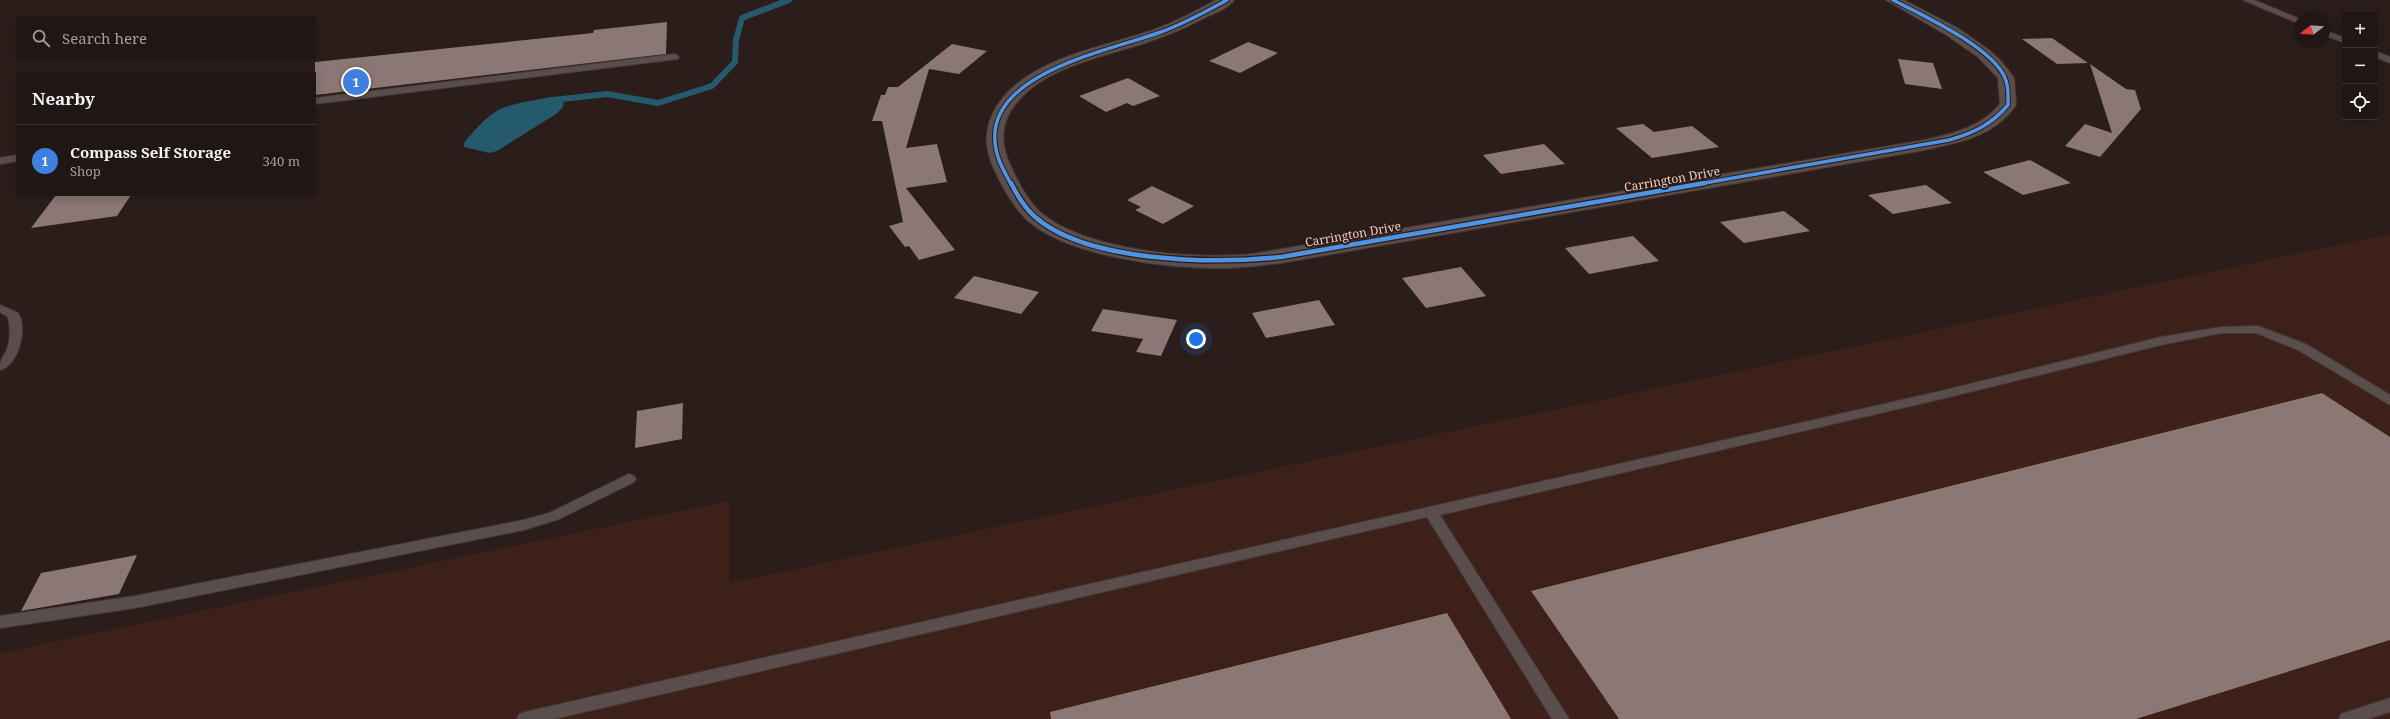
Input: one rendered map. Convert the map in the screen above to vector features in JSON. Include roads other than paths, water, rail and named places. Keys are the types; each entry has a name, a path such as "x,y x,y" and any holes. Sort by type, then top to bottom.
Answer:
{"street":[{"name":"Carrington Drive","path":"1228,0 1160,33 1066,63 1039,77 1014,96 998,117 993,138 1001,164 1007,176 1017,194 1035,216 1067,236 1100,247 1153,258 1225,262 1281,257 1925,145 1972,133 1997,120 2008,105 2004,75 1990,59 1956,35 1893,0"}],"lane":[{"path":"2247,0 2294,20"},
{"path":"2330,35 2342,40"},
{"path":"2378,55 2390,60"},
{"path":"316,100 675,58"},
{"path":"0,161 16,158"},
{"path":"0,308 14,315 17,336 9,360 0,366"},
{"path":"526,719 1941,395 2161,341 2221,330 2258,329 2302,347 2390,401"},
{"path":"0,622 135,602 524,525 554,516 628,479"},
{"path":"1432,512 1561,719"},
{"path":"2347,719 2390,705"}],"water":[{"path":"550,97 564,97 563,107 556,114 497,151 489,153 464,147 464,143 475,130 485,120 501,109 510,105"}],"waterway":[{"path":"553,100 607,94 658,103 712,86 735,62 736,40 742,18 789,0"}],"place":[{"name":"Compass Self Storage","path":"356,82"}]}
